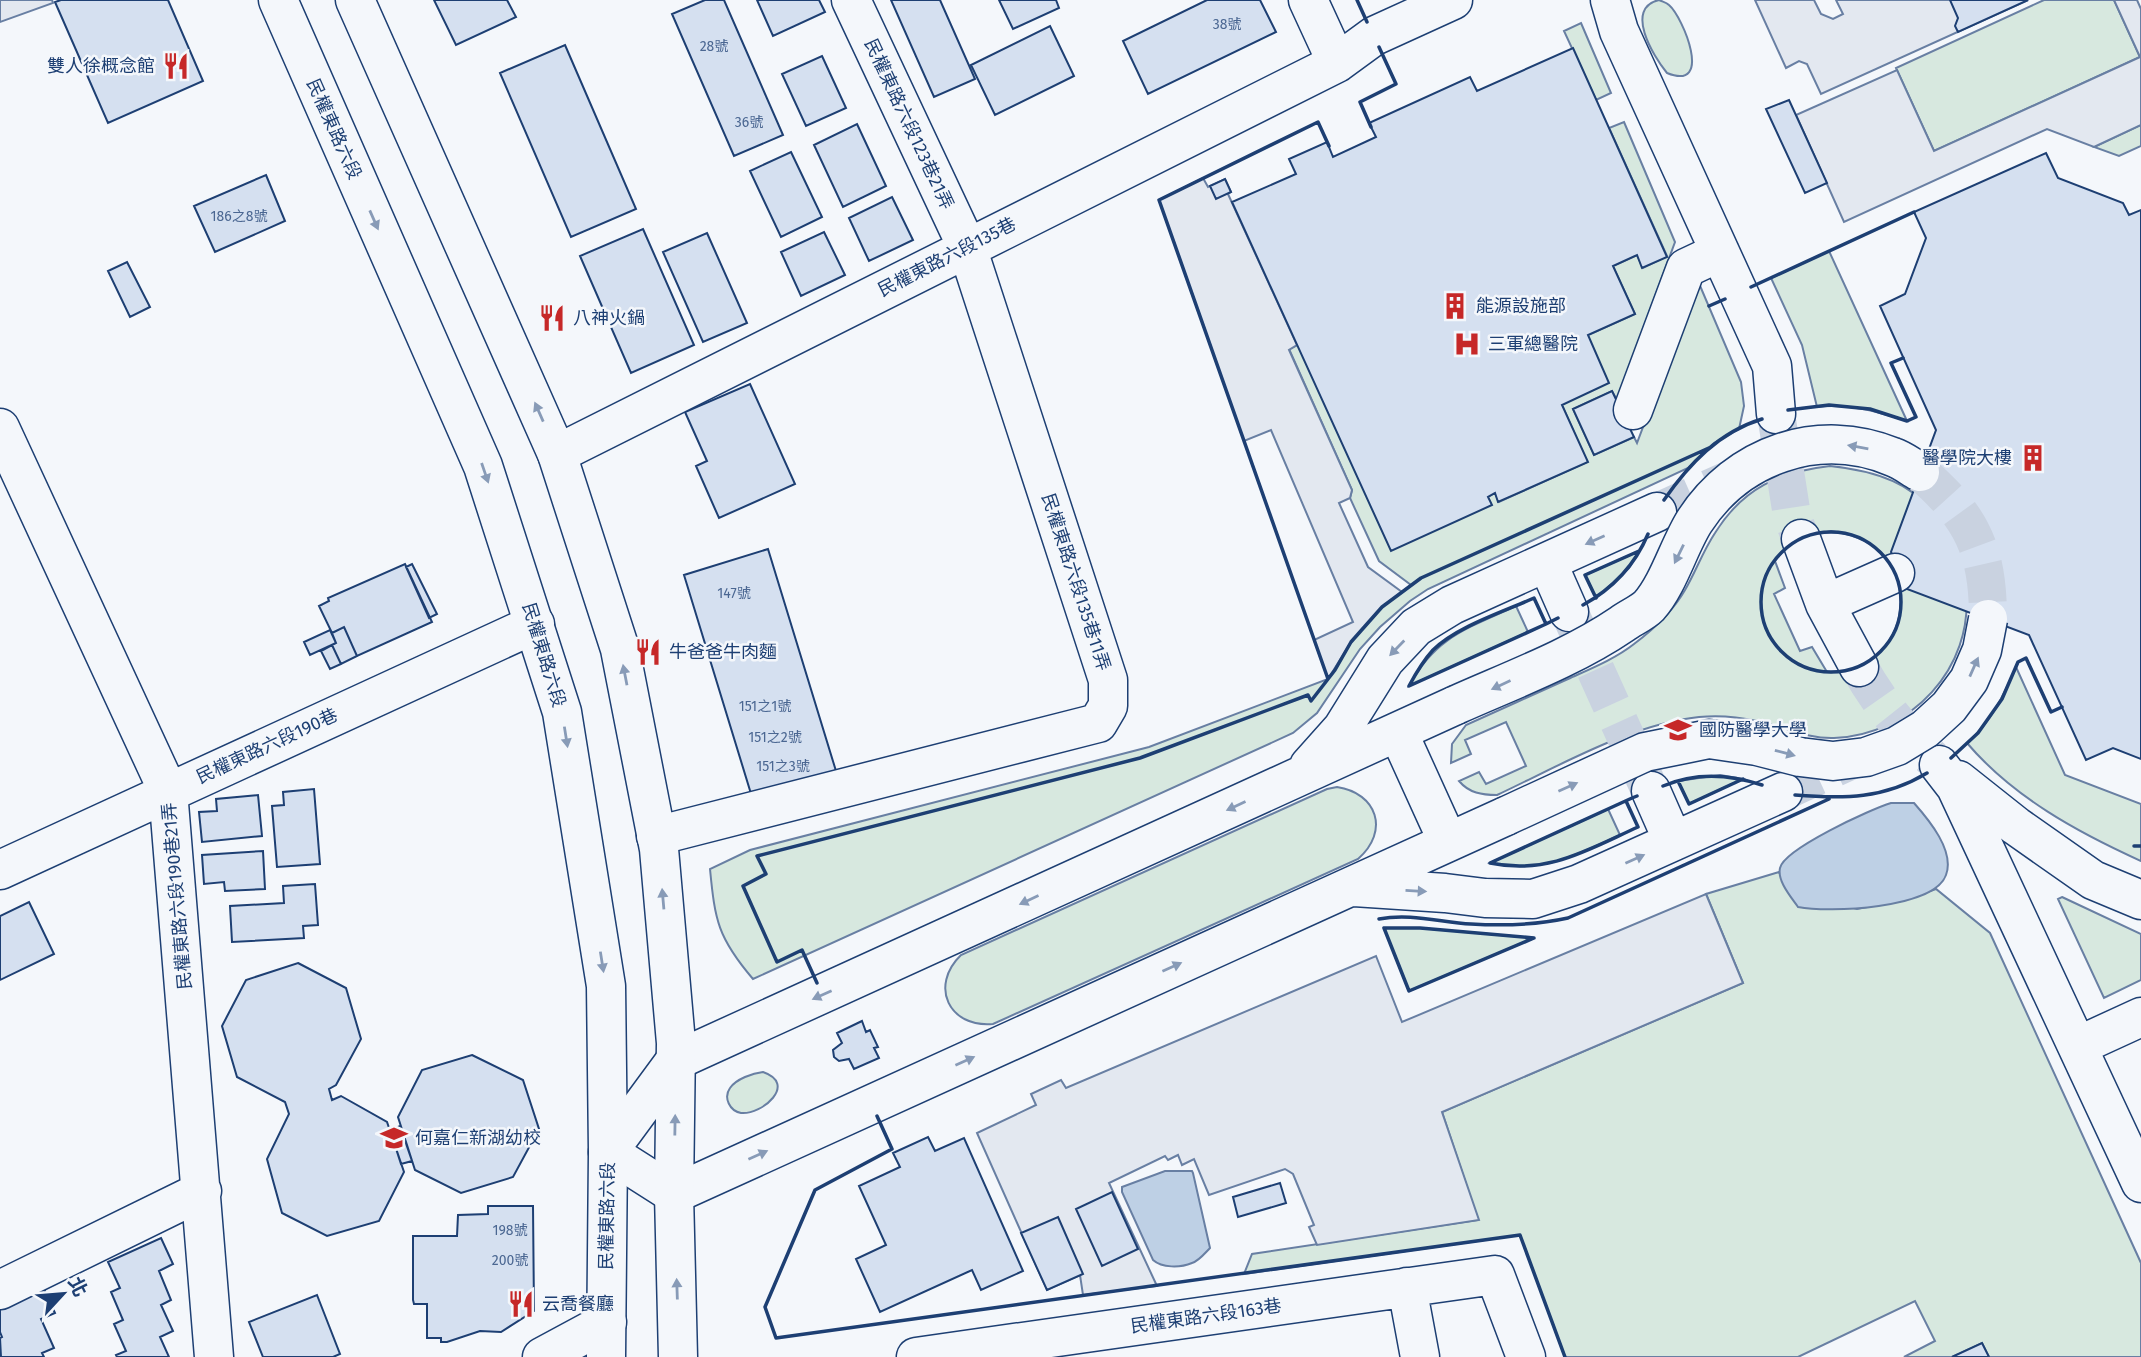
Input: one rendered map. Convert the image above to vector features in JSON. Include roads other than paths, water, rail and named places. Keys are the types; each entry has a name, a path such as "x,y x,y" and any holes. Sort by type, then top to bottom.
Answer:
{"main road":[{"name":"民權東路六段","path":"278,0 482,466 562,712 606,986 607,1339"},
{"path":"355,0 558,454 620,649 656,836 676,1043 674,1194 678,1357"},
{"name":"民權東路六段123巷21弄","path":"851,0 967,247"},
{"path":"1308,0 1337,63"},
{"name":"民權東路六段135巷","path":"558,454 1337,63 1374,36 1453,0"},
{"path":"1609,0 1619,31 1772,366 1776,414"},
{"name":"民權東路六段135巷11弄","path":"656,836 1098,723 1108,706 1108,680 967,247"},
{"path":"1633,410 1686,268 1720,252"},
{"name":"民權東路六段190巷21弄","path":"0,428 168,791 214,1357"},
{"path":"674,1194 608,1152 675,1061 1595,642 1648,606 1673,565 1693,523 1713,497 1737,475 1765,458 1797,447 1830,444 1862,447 1894,457 1920,472"},
{"path":"1298,778 1342,729 1385,660 1416,628 1452,605 1657,512"},
{"path":"1801,539 1825,604 1859,667"},
{"path":"1546,562 1569,612"},
{"path":"1825,604 1895,573"},
{"path":"674,1194 1646,752 1709,739 1833,761 1866,757 1897,746 1925,729 1950,707 1969,680 1982,650 1988,619"},
{"name":"民權東路六段190巷","path":"0,870 535,624"},
{"path":"1398,732 1448,842"},
{"path":"2141,900 2093,880 2016,827 1940,765 1956,787 2141,1183"},
{"path":"1651,791 1673,841"},
{"path":"1348,887 1485,898 1533,899 1578,884 1783,792"},
{"path":"2078,1046 2141,1017"},
{"path":"0,1290 202,1191"},
{"name":"民權東路六段163巷","path":"916,1357 1091,1344 1407,1287 1495,1275 1526,1357"},
{"path":"1407,1287 1420,1357"},
{"path":"542,1357 607,1339"}],"water":[{"path":"1891,803 1914,803 1939,836 1948,866 1946,875 1937,886 1902,902 1879,906 1832,909 1798,907 1785,889 1781,878 1780,868 1785,860 1830,831"},
{"path":"1165,1171 1192,1171 1210,1248 1197,1261 1182,1266 1166,1266 1153,1260 1122,1192 1122,1187"}],"tunnel":[{"path":"1776,414 1792,516 1801,539"},
{"path":"1920,472 1953,504 1974,537 1985,573 1988,619"},
{"path":"1657,512 1735,477"},
{"path":"1572,618 1648,786"},
{"path":"1859,667 1892,716 1933,759"},
{"path":"1783,792 1861,756"}],"place":[{"name":"雙人徐概念館","path":"176,66"},
{"name":"能源設施部","path":"1455,306"},
{"name":"八神火鍋","path":"552,318"},
{"name":"三軍總醫院","path":"1467,344"},
{"name":"醫學院大樓","path":"2033,458"},
{"name":"牛爸爸牛肉麵","path":"648,652"},
{"name":"國防醫學大學","path":"1678,730"},
{"name":"何嘉仁新湖幼校","path":"394,1138"},
{"name":"云喬餐廳","path":"521,1304"}]}
